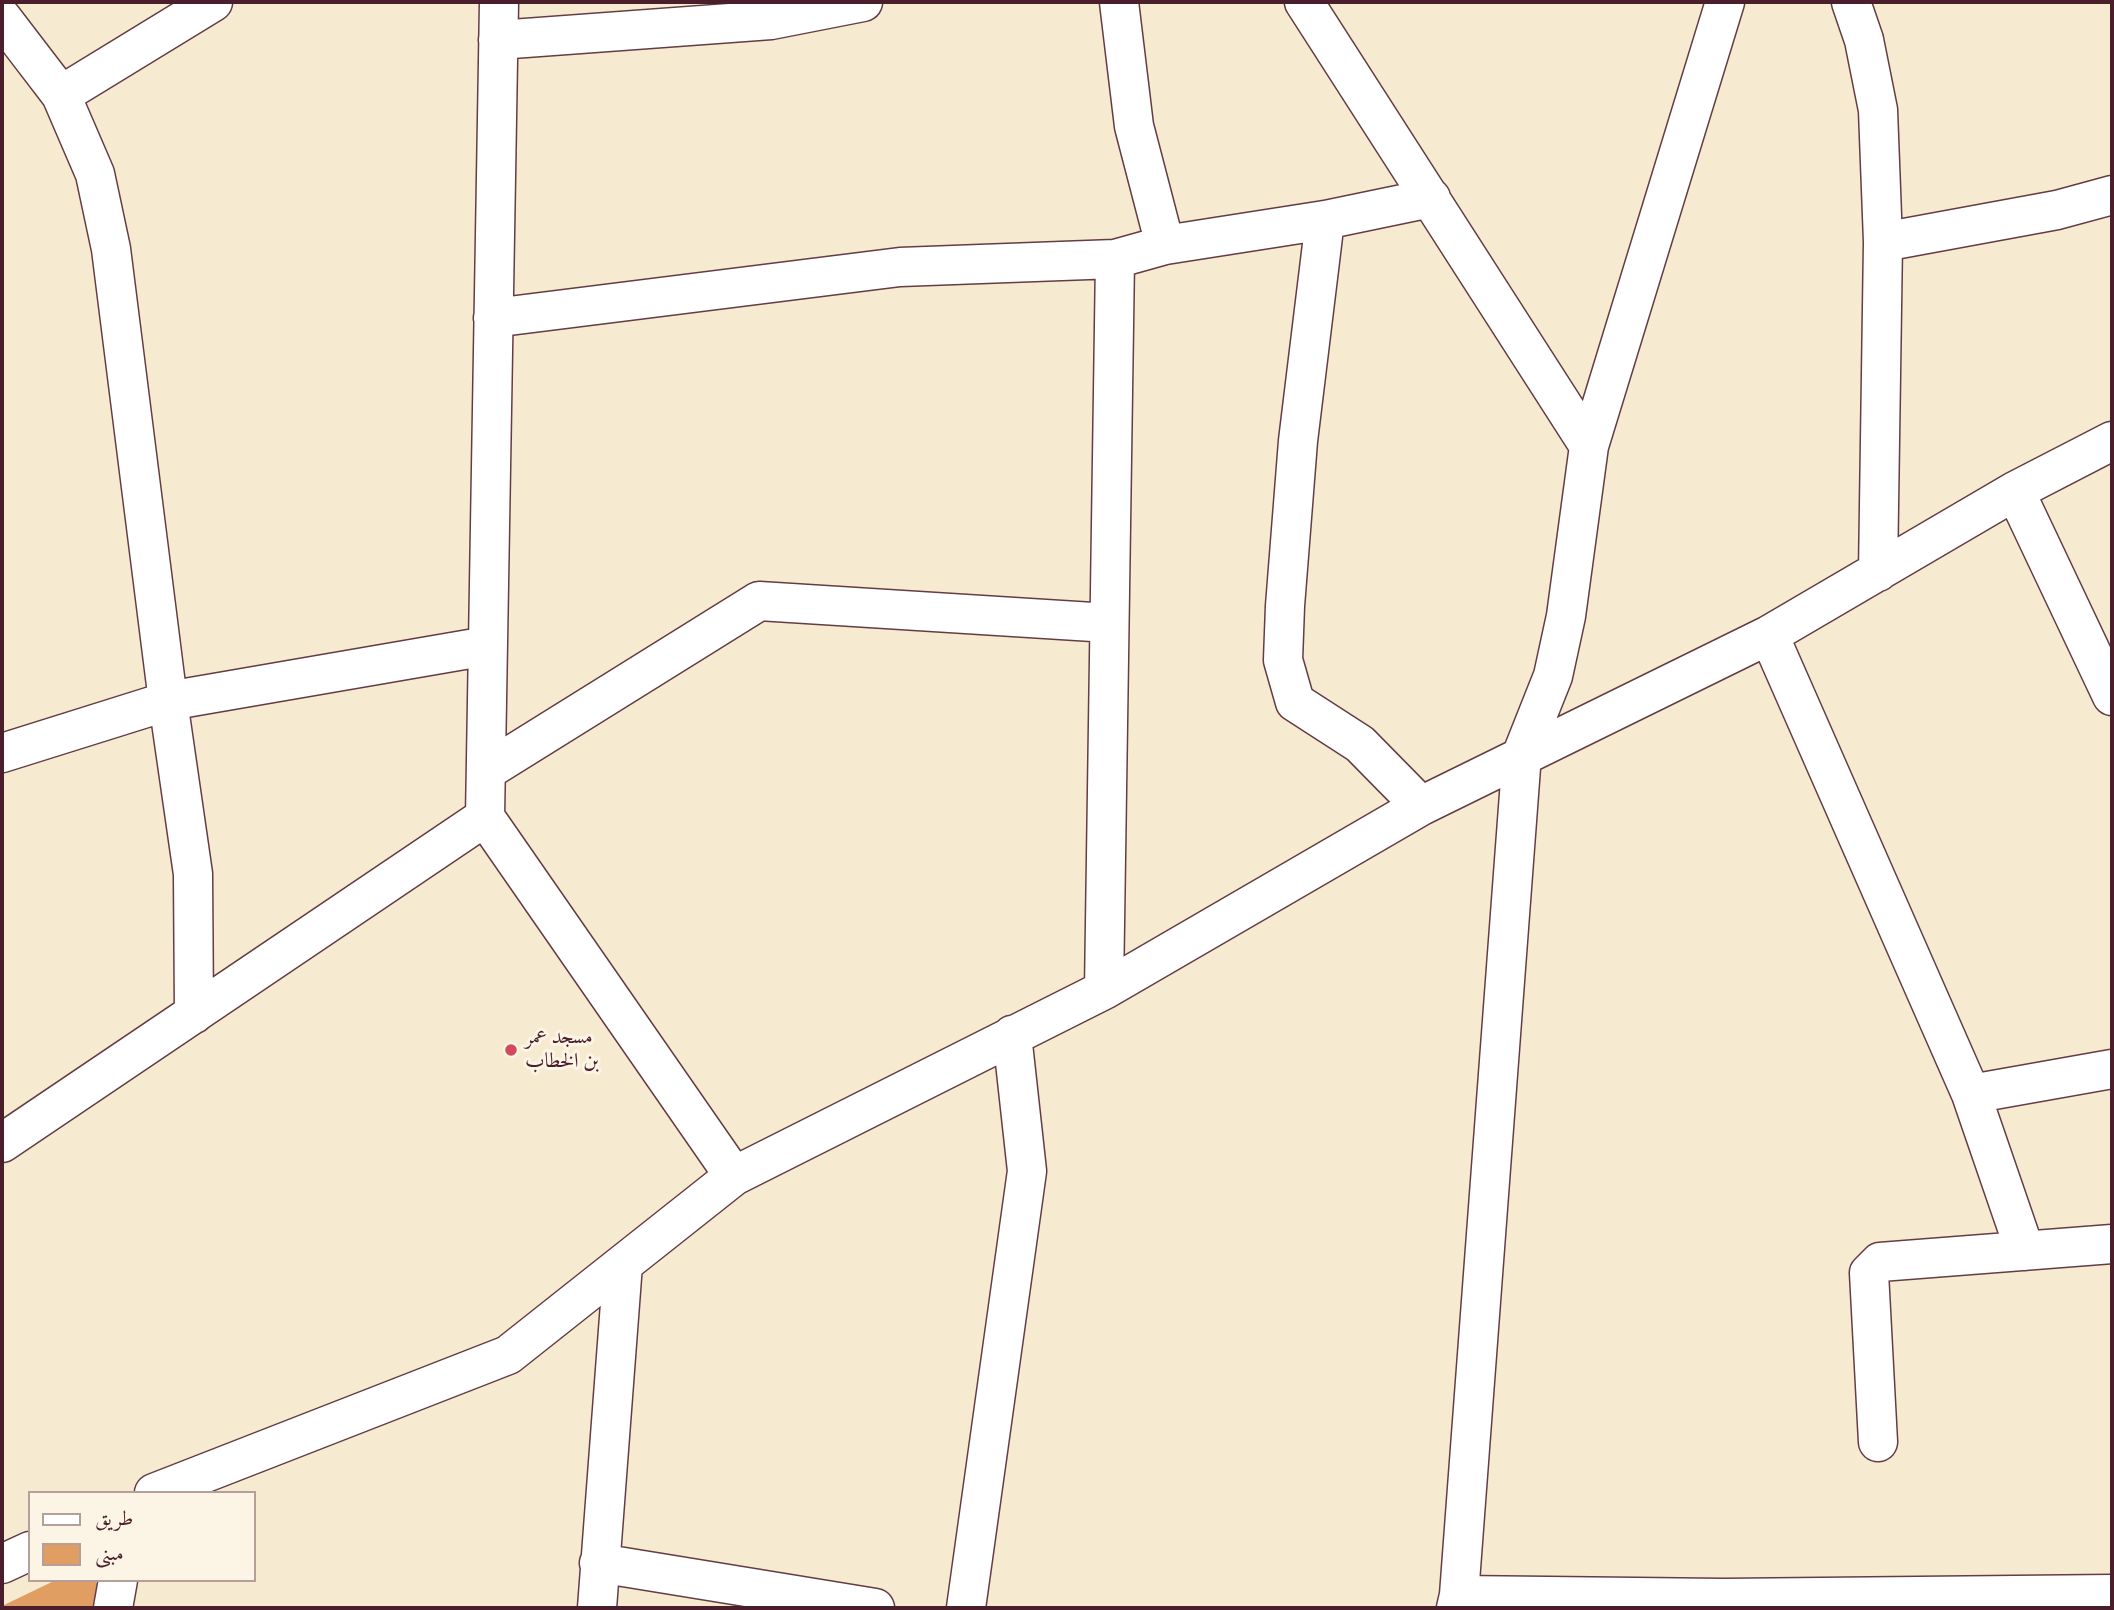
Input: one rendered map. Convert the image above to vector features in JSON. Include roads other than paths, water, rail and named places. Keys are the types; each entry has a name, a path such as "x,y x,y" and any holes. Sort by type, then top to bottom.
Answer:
{"street":[{"path":"61,95 213,2"},
{"path":"499,2 485,817 734,1176"},
{"path":"498,40 771,20 863,2"},
{"path":"1119,2 1134,126 1165,245"},
{"path":"1304,2 1589,446"},
{"path":"1725,2 1589,446 1566,616 1553,676 1522,754 1458,1602 1724,1603 2112,1594"},
{"path":"1851,2 1864,40 1878,110 1883,242 1878,572"},
{"path":"2,19 61,95 95,174 111,249 168,701 193,874 194,1014"},
{"path":"1883,242 2057,210 2112,195"},
{"path":"493,318 900,267 1115,260 1165,245 1325,220 1431,198"},
{"path":"1325,220 1298,441 1283,660 1295,702 1360,744 1421,806"},
{"path":"1104,990 1115,260"},
{"path":"159,1491 508,1355 734,1176 1104,990 1421,806 1522,754 1769,635 2015,491 2112,441"},
{"path":"2015,491 2112,696"},
{"path":"485,771 759,601 1110,623"},
{"path":"1769,635 1971,1094 2025,1251"},
{"path":"2,753 168,701 487,646"},
{"path":"2,1143 485,817"},
{"path":"966,1608 1027,1171 1012,1035"},
{"path":"1971,1094 2112,1069"},
{"path":"1878,1441 1869,1273 1880,1262 2112,1244"},
{"path":"597,1608 623,1264"},
{"path":"2,1564 28,1552"},
{"path":"599,1563 875,1608"},
{"path":"113,1608 118,1582"}],"place":[{"name":"مسجد عمر بن الخطاب","path":"511,1050"}]}
